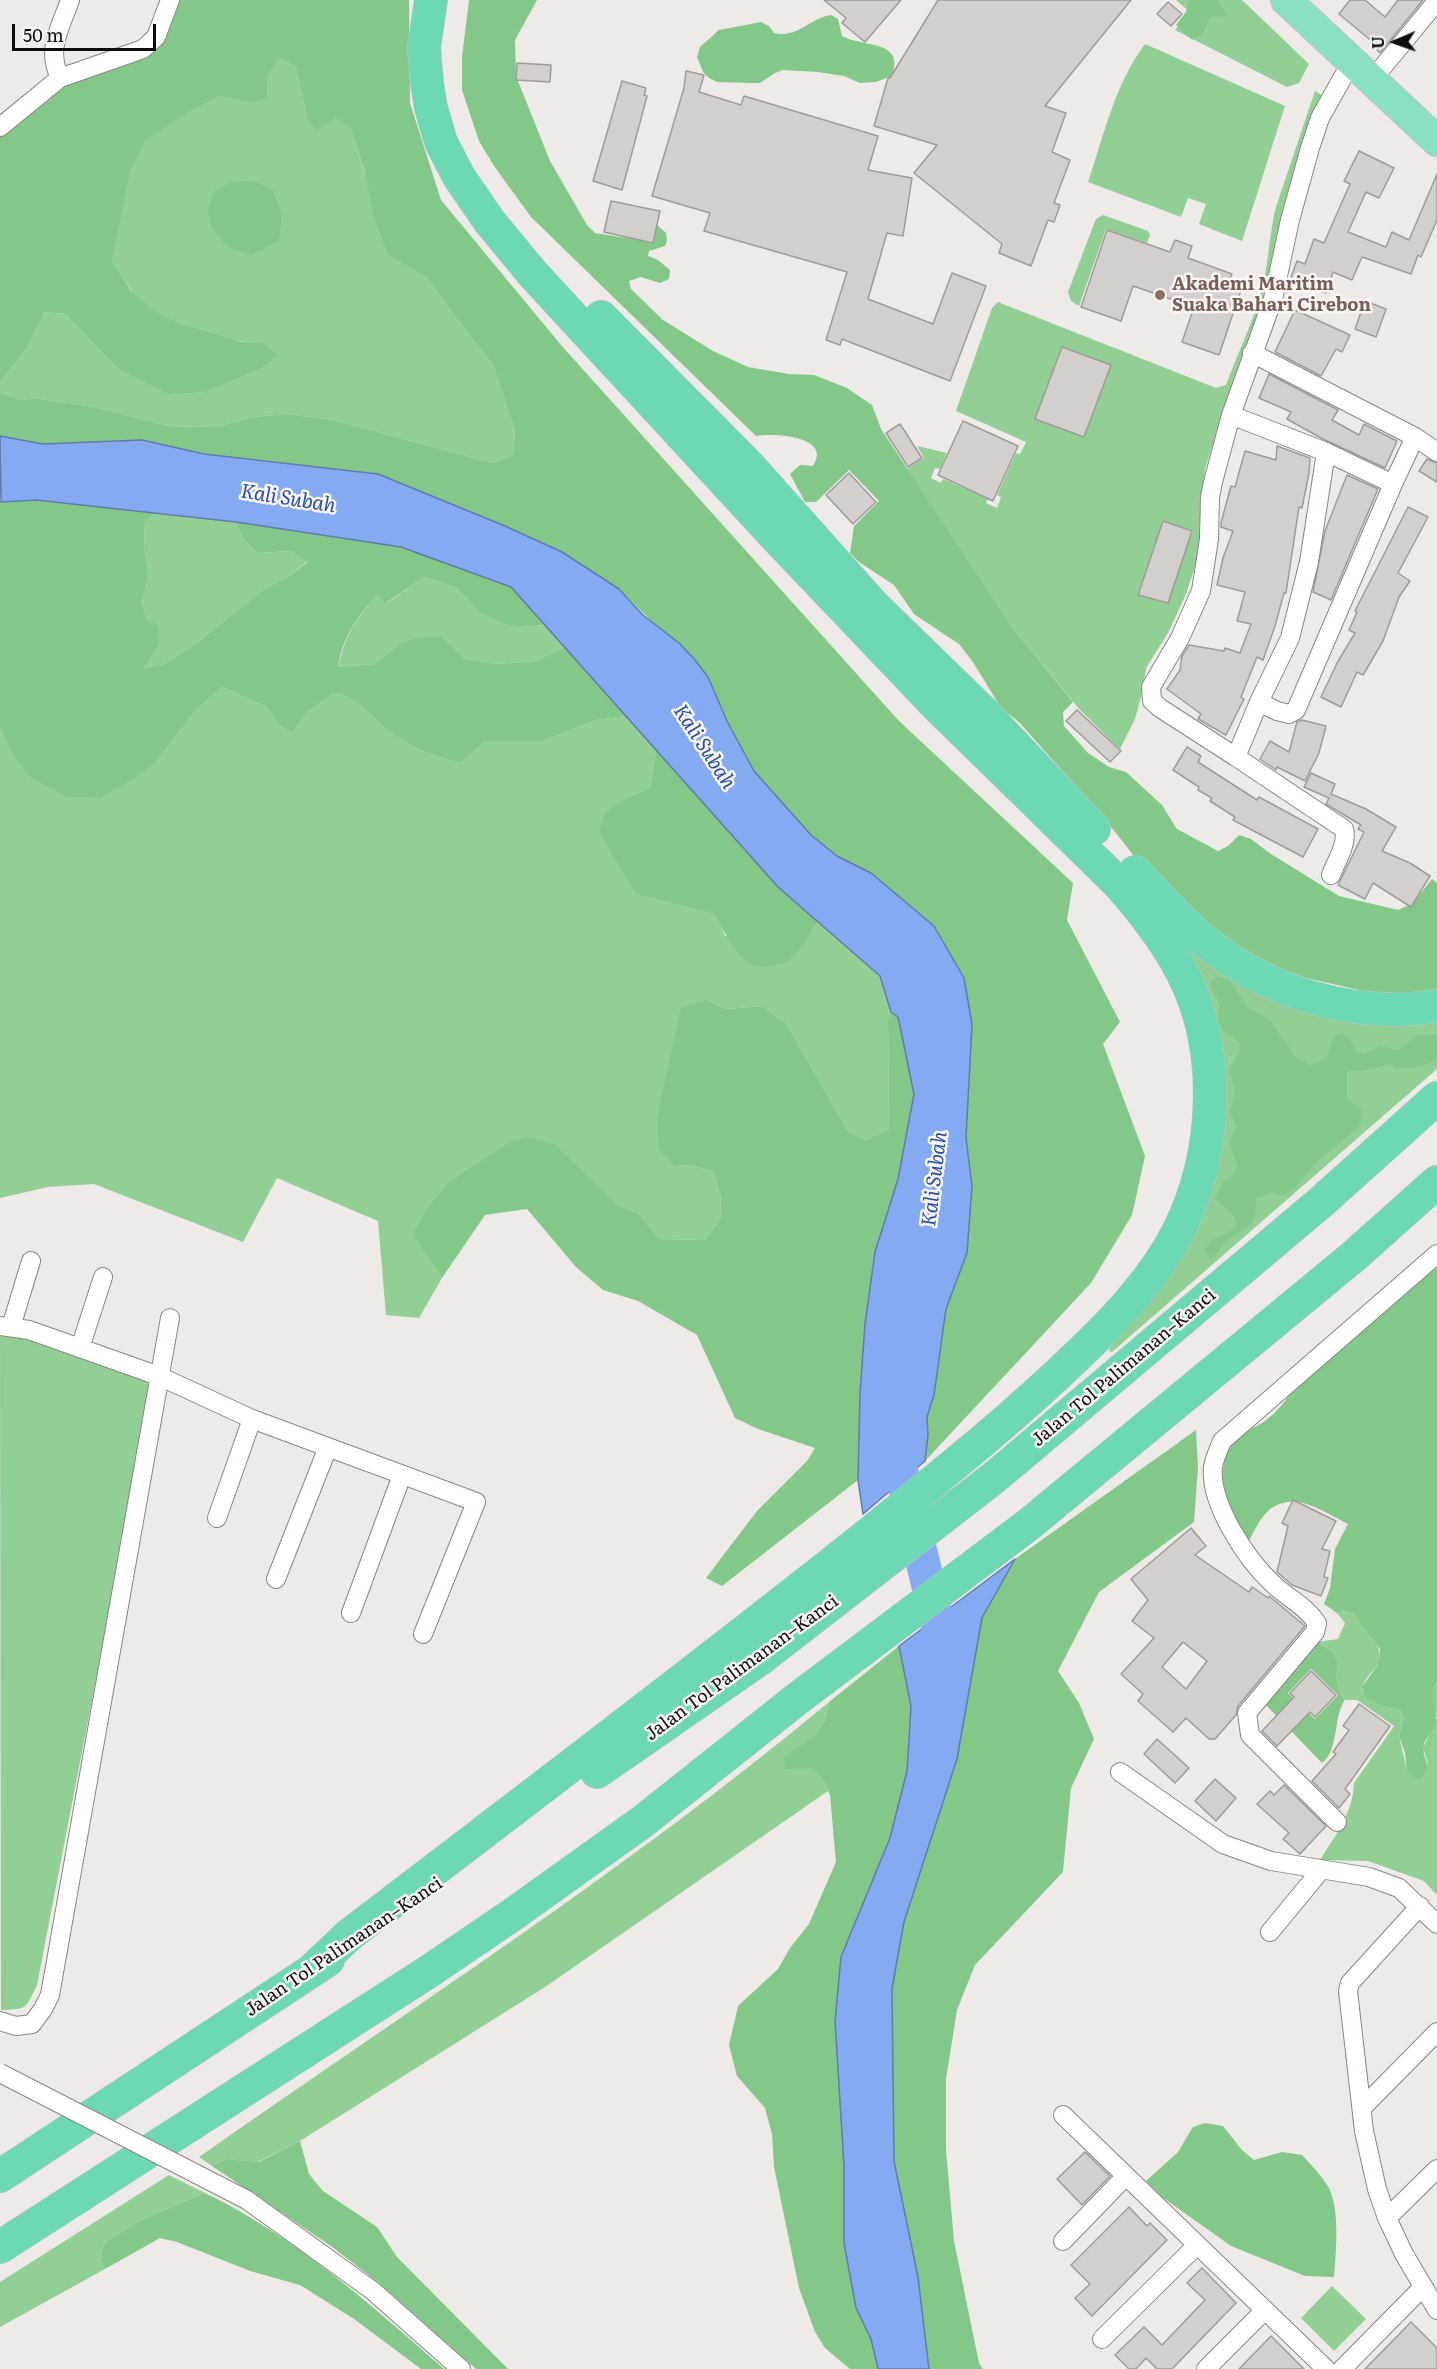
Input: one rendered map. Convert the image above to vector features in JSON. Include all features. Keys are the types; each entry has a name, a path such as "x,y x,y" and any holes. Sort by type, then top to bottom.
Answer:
{"highway":[{"path":"431,0 424,48 427,83 441,142 459,177 490,222 540,282 936,705 1118,882 1163,938 1183,973 1203,1028 1210,1095 1208,1126 1198,1176 1179,1230 1146,1282 1104,1330 1048,1384 753,1645"},
{"path":"443,0 437,46 441,94 452,133 468,166 488,197 523,240 750,466 874,606 985,714 1176,915 1208,944 1242,967 1271,983 1300,994 1343,1006 1379,1011 1437,1006"},
{"path":"1286,0 1437,141"},
{"name":"Jalan Tol Palimanan–Kanci","path":"0,2176 310,1972 348,1936 753,1645 996,1476 1320,1203 1437,1098"},
{"path":"0,2247 419,1978 642,1822 797,1698 1028,1526 1354,1256 1437,1182"}],"street":[{"path":"60,78 53,63 54,48 70,0"},
{"path":"0,127 60,78 143,49 153,43 170,0"},
{"path":"1330,875 1344,843 1346,836 1344,829 1160,708 1152,701 1150,691 1184,630 1201,591 1209,539 1210,498 1231,415 1273,299 1290,220 1320,118 1362,71 1437,1"},
{"path":"1252,353 1415,437 1437,452"},
{"path":"1231,415 1326,452 1393,484"},
{"path":"1259,702 1276,711 1289,714 1296,710 1415,437"},
{"path":"1236,758 1259,702 1290,638 1301,600 1317,517 1326,452"},
{"path":"1337,1822 1250,1734 1247,1713 1315,1632 1317,1623 1309,1611 1272,1584 1230,1530 1214,1490 1213,1466 1222,1441 1437,1254"},
{"path":"31,1261 5,1326 28,1330 159,1376 252,1419 476,1502 423,1635"},
{"path":"80,1348 103,1277"},
{"path":"0,2021 16,2026 32,2024 50,1995 170,1318"},
{"path":"217,1518 252,1419"},
{"path":"276,1579 328,1447"},
{"path":"351,1613 402,1475"},
{"path":"1120,1772 1223,1844 1271,1861 1369,1877 1399,1888 1437,1924"},
{"path":"1270,1932 1321,1870"},
{"path":"1420,1906 1350,1983 1349,2006 1370,2162 1387,2218 1422,2288 1436,2308"},
{"path":"1362,2108 1437,2032"},
{"path":"0,2073 247,2200 373,2291 461,2369"},
{"path":"1063,2115 1326,2369"},
{"path":"1387,2218 1437,2169"},
{"path":"1063,2241 1126,2176"},
{"path":"1102,2339 1197,2245"},
{"path":"1342,2369 1422,2288"},
{"path":"1206,2369 1264,2310"}],"green space":[{"path":"177,0 409,0 410,103 441,200 561,345 899,721 1073,883 1067,920 1120,1022 1103,1044 1145,1156 1132,1215 1091,1283 925,1461 928,1435 927,1417 934,1395 946,1309 967,1253 972,1186 966,1138 972,1024 964,978 934,926 871,873 837,856 811,835 754,771 727,721 708,677 619,589 562,552 378,474 204,454 142,440 43,444 0,436 0,393 22,400 34,398 94,407 173,427 220,426 254,417 286,414 334,420 492,463 513,455 515,431 493,364 427,278 389,256 375,221 364,170 351,128 335,118 317,130 308,121 295,66 279,58 268,75 266,99 248,103 219,96 185,114 145,141 130,171 112,261 130,289 151,309 180,324 242,342 263,343 278,355 263,368 206,392 169,395 119,370 65,314 45,312 27,348 0,382 0,132 66,82 150,55 160,43"},
{"path":"469,0 537,0 515,40 516,76 550,161 587,225 595,233 637,238 657,225 666,233 665,246 649,251 648,256 658,260 670,270 669,279 660,283 641,277 629,281 631,289 663,320 713,351 748,367 789,374 814,375 847,388 872,405 881,429 1013,628 1073,702 1063,712 1064,726 1088,753 1109,767 1126,772 1162,805 1177,829 1218,851 1228,846 1239,835 1251,839 1339,896 1398,910 1413,903 1432,879 1437,883 1437,992 1397,994 1363,991 1267,969 1236,953 1138,861 1104,818 1019,722 1001,708 973,662 959,644 914,614 894,585 859,562 850,553 854,526 879,501 849,470 816,502 805,502 790,474 800,465 813,466 817,456 815,448 808,443 787,436 756,436 531,217 479,141 462,90 462,57"},
{"path":"1176,0 1242,0 1309,64 1299,83 1287,87 1175,30 1190,12"},
{"path":"1189,0 1217,0 1228,16 1210,17 1203,33 1192,40 1176,25 1186,12"},
{"path":"831,15 838,19 842,36 888,50 893,56 892,76 876,82 860,83 844,76 783,70 760,83 717,82 703,72 697,57 700,47 719,30 761,22 769,26 774,33 790,33"},
{"path":"1145,44 1285,106 1242,241 1199,224 1206,204 1188,198 1181,217 1088,182 1118,93"},
{"path":"279,58 295,66 308,121 335,118 351,127 389,256 427,278 493,364 515,431 513,455 492,463 334,420 286,414 254,417 220,426 173,427 94,407 34,398 22,400 0,393 0,382 27,348 45,312 65,314 119,370 169,395 206,392 263,368 277,355 260,343 205,333 169,320 138,298 112,261 119,216 131,167 144,142 168,123 219,96 248,103"},
{"path":"1315,91 1323,96 1286,201 1264,307 1229,394 1205,469 1200,541 1196,564 1186,594 1168,633 1146,668 1135,719 1120,749 1080,710 1013,628 907,469 924,458 917,446 947,453 940,469 935,468 931,478 941,483 943,479 988,499 986,503 997,508 1001,497 997,495 1016,453 1020,454 1026,442 956,411 992,308 998,302 1216,388 1226,385 1258,301 1276,207"},
{"path":"233,181 256,182 272,189 282,213 279,241 251,255 229,248 211,227 208,210 214,191"},
{"path":"1103,215 1148,231 1150,235 1147,243 1106,229 1079,306 1071,301 1068,292 1096,219"},
{"path":"36,500 155,513 145,522 144,548 149,573 142,603 147,620 159,626 158,645 144,668 164,664 195,644 266,588 291,575 307,562 291,551 257,553 243,539 236,522 401,547 511,587 545,625 522,627 505,624 479,612 457,588 424,577 386,603 377,596 352,628 343,647 338,667 374,664 401,643 419,637 443,637 464,658 495,664 536,661 564,647 626,716 596,720 543,741 486,741 460,763 415,748 391,733 357,703 342,695 334,693 306,713 293,733 280,726 265,706 222,687 196,710 155,763 127,783 100,798 67,797 31,778 12,754 0,728 0,501"},
{"path":"155,513 236,522 243,539 257,553 291,551 307,561 291,575 266,588 195,644 164,664 143,668 149,658 147,620 142,603 149,573 144,548 145,522"},
{"path":"424,577 457,588 479,612 522,627 545,625 564,647 536,661 495,664 464,658 443,637 401,643 374,664 338,667 352,629 377,596 387,603"},
{"path":"222,687 265,706 280,726 293,733 306,713 334,693 342,695 357,703 391,733 415,748 460,763 486,741 543,741 596,720 626,716 656,750 650,788 628,797 599,831 635,894 714,914 725,936 811,931 818,922 880,976 891,1012 888,1019 889,1129 866,1140 848,1131 786,1023 762,1006 726,1009 707,1000 675,1166 688,1165 713,1171 721,1197 720,1220 705,1240 660,1239 638,1213 618,1205 557,1145 507,1143 448,1182 425,1210 412,1235 442,1278 419,1318 386,1315 378,1221 277,1178 243,1242 94,1184 48,1187 0,1198 0,728 12,754 155,763 196,710"},
{"path":"656,750 778,887 818,922 794,957 788,961 761,967 751,964 736,950 714,914 635,894 599,832 605,813 628,797 650,788"},
{"path":"1173,938 1202,955 1437,1017 1437,1069 1112,1352 1109,1351 1110,1347 1210,1173"},
{"path":"1217,977 1229,979 1247,1007 1270,1020 1295,1056 1310,1065 1326,1060 1332,1041 1341,1033 1349,1038 1357,1053 1365,1054 1380,1046 1398,1050 1418,1035 1437,1035 1437,1061 1414,1068 1397,1068 1389,1064 1364,1071 1347,1071 1347,1099 1361,1110 1362,1119 1359,1127 1318,1161 1288,1193 1280,1196 1272,1192 1256,1199 1255,1217 1251,1224 1222,1245 1211,1258 1204,1252 1210,1242 1229,1232 1237,1224 1234,1216 1215,1199 1222,1183 1235,1173 1237,1165 1229,1141 1237,1127 1230,1111 1235,1094 1230,1068 1240,1048 1236,1039 1222,1029 1219,1022 1219,1003 1210,981"},
{"path":"707,1000 726,1009 762,1006 786,1023 848,1131 866,1140 889,1129 888,1019 891,1012 898,1017 914,1094 898,1180 875,1252 860,1393 858,1480 722,1586 706,1578 757,1511 807,1461 815,1448 758,1429 735,1418 697,1335 638,1301 603,1290 576,1267 527,1209 485,1215 442,1278 412,1235 425,1210 448,1182 507,1143 529,1137 557,1145 618,1205 638,1213 660,1239 705,1240 720,1220 721,1197 713,1171 688,1165 675,1166 659,1149 657,1118 681,1008"},
{"path":"1437,1265 1437,1681 1433,1692 1436,1721 1425,1742 1427,1769 1420,1779 1412,1777 1407,1770 1405,1753 1399,1736 1404,1718 1400,1710 1371,1701 1362,1687 1377,1666 1380,1649 1355,1614 1343,1611 1337,1613 1324,1604 1330,1588 1335,1549 1348,1524 1319,1509 1298,1502 1288,1502 1278,1505 1265,1514 1248,1543 1229,1506 1223,1479 1227,1452 1235,1440 1272,1415 1296,1386"},
{"path":"0,1332 38,1338 140,1374 149,1385 150,1399 37,1985 25,2006 1,2010"},
{"path":"1196,1430 1198,1468 1194,1522 1099,1592 1058,1671 1079,1703 1094,1739 1071,1788 1063,1872 975,1965 957,2010 946,2079 946,2150 954,2241 979,2363 983,2369 929,2369 918,2277 894,2161 892,1989 904,1922 957,1759 982,1618 1015,1559"},
{"path":"1342,1611 1355,1614 1379,1650 1379,1661 1365,1681 1362,1691 1400,1710 1404,1718 1399,1736 1407,1770 1428,1764 1423,1748 1437,1718 1437,1895 1424,1881 1368,1861 1320,1860 1347,1814 1354,1783 1394,1726 1357,1700 1345,1700 1339,1691 1338,1661 1332,1651 1317,1642 1338,1639 1345,1623 1337,1613"},
{"path":"1317,1642 1332,1651 1338,1661 1338,1687 1345,1700 1341,1707 1334,1742 1327,1758 1322,1763 1265,1704","holes":["1311,1669 1338,1695 1315,1719 1288,1693"]},
{"path":"899,1646 911,1706 907,1771 890,1838 844,2166 844,2243 856,2308 871,2339 878,2369 850,2369 825,2348 815,2332 799,2288 774,2167 772,2134 765,2108 737,2076 729,2045 738,2006 778,1969 790,1948 809,1924 836,1862 830,1795 823,1780 811,1768 785,1769 784,1757 812,1738 824,1722 829,1702"},
{"path":"1437,1681 1437,1718 1431,1694"},
{"path":"829,1702 824,1722 812,1738 811,1768 823,1780 828,1791 545,1987 300,2141 258,2162 226,2159 212,2166 199,2157 598,1880 753,1763"},
{"path":"1205,2123 1223,2126 1242,2150 1254,2160 1282,2152 1302,2155 1320,2175 1329,2188 1335,2208 1334,2277 1305,2276 1231,2246 1162,2197 1146,2181 1178,2152 1193,2127"},
{"path":"300,2141 309,2174 323,2191 377,2227 397,2257 508,2369 476,2369 379,2283 331,2246 212,2166 226,2159 259,2162"},
{"path":"169,2175 205,2193 141,2220 105,2242 100,2258 105,2269 0,2327 0,2282"},
{"path":"205,2193 238,2210 300,2250 359,2296 444,2369 421,2369 354,2319 300,2285 250,2271 177,2242 160,2238 105,2269 100,2258 105,2242 141,2220"},
{"path":"1332,2286 1366,2319 1334,2351 1301,2318"}],"water":[{"name":"Kali Subah","path":"0,436 43,444 142,440 204,454 378,474 562,552 619,589 643,615 679,643 695,660 708,677 727,721 754,771 811,835 837,856 871,873 934,926 964,978 972,1024 966,1138 972,1186 967,1253 946,1309 934,1395 927,1417 928,1435 925,1461 863,1514 858,1480 860,1393 865,1324 875,1252 898,1179 914,1094 898,1017 891,1012 880,976 778,887 511,587 401,547 236,522 36,500 1,502"},
{"path":"1015,1559 982,1618 957,1759 904,1922 892,1989 894,2161 918,2277 929,2369 878,2369 871,2339 856,2308 844,2243 844,2166 835,2021 841,1957 890,1838 907,1771 911,1706 899,1646"}],"building":[{"path":"824,0 901,0 865,42 842,23 846,18"},
{"path":"938,0 1131,0 1045,106 1066,113 1052,152 1070,160 1054,203 1060,205 1054,222 1048,220 1031,266 999,253 1002,244 914,173 937,145 874,126 888,78"},
{"path":"1350,0 1365,0 1385,17 1398,0 1423,0 1380,53 1377,50 1379,47 1339,14"},
{"path":"1168,2 1182,14 1171,26 1157,14"},
{"path":"517,63 551,65 550,82 516,80"},
{"path":"686,71 704,75 699,92 741,105 744,96 878,136 868,170 912,178 903,236 887,233 868,299 933,324 952,273 986,286 950,381 842,339 840,345 826,340 847,272 704,231 710,213 652,196 684,88"},
{"path":"622,81 646,88 644,95 647,96 622,190 593,181"},
{"path":"1359,151 1394,168 1379,198 1366,192 1348,232 1386,247 1392,232 1409,240 1437,174 1437,220 1421,257 1418,255 1411,274 1362,257 1352,280 1333,272 1326,293 1290,280 1297,261 1305,264 1314,239 1324,243 1350,184 1344,181"},
{"path":"611,201 660,211 653,243 604,232"},
{"path":"1107,230 1170,252 1175,240 1192,246 1188,258 1232,274 1229,281 1242,287 1219,355 1182,342 1194,307 1133,286 1121,321 1081,307"},
{"path":"1365,301 1386,309 1376,337 1355,329"},
{"path":"1295,310 1350,335 1342,352 1336,349 1321,376 1275,352"},
{"path":"1062,347 1111,365 1084,437 1035,419"},
{"path":"1269,374 1338,410 1332,420 1359,435 1364,424 1397,441 1385,468 1321,438 1287,419 1291,412 1259,398"},
{"path":"963,421 1018,446 993,501 938,475"},
{"path":"900,424 922,458 908,467 886,433"},
{"path":"1277,446 1310,458 1309,473 1302,508 1299,507 1286,593 1284,593 1263,660 1257,657 1241,697 1244,699 1226,735 1198,719 1201,714 1167,689 1180,670 1182,656 1189,645 1224,651 1225,648 1240,653 1251,624 1237,621 1245,592 1217,585 1223,558 1233,531 1221,527 1221,523 1231,486 1235,487 1245,451 1276,460"},
{"path":"1427,459 1437,463 1437,482 1419,471"},
{"path":"849,473 876,502 853,524 826,495"},
{"path":"1347,475 1378,489 1331,600 1313,592 1325,531"},
{"path":"1408,507 1428,517 1398,573 1410,581 1399,597 1383,641 1363,675 1357,672 1341,707 1321,697 1337,663 1355,633 1349,630 1357,612 1355,611"},
{"path":"1163,521 1192,531 1168,603 1138,595"},
{"path":"1077,710 1121,751 1110,762 1066,721"},
{"path":"1302,720 1326,726 1319,753 1305,781 1277,767 1276,770 1260,759 1270,741 1289,752 1297,722"},
{"path":"1187,747 1201,756 1198,762 1257,800 1259,797 1318,829 1303,857 1233,820 1235,817 1210,801 1212,798 1198,790 1199,787 1173,770"},
{"path":"1311,773 1335,784 1331,794 1366,809 1396,827 1382,851 1410,863 1430,876 1411,907 1373,883 1365,899 1338,885 1364,832 1358,829 1361,825 1326,804 1329,798 1304,787"},
{"path":"1293,1500 1336,1521 1322,1549 1330,1551 1324,1577 1328,1578 1321,1596 1292,1585 1277,1572 1288,1526 1282,1523"},
{"path":"1191,1528 1206,1546 1195,1555 1249,1592 1252,1587 1268,1598 1269,1596 1305,1626 1238,1706 1236,1715 1215,1739 1209,1739 1186,1718 1173,1732 1138,1701 1143,1694 1121,1674 1154,1638 1132,1621 1148,1600 1131,1579","holes":["1183,1642 1207,1661 1186,1689 1162,1667"]},
{"path":"1311,1671 1336,1695 1315,1717 1310,1712 1277,1746 1262,1731 1294,1697 1290,1693"},
{"path":"1359,1704 1390,1726 1345,1789 1350,1794 1339,1808 1312,1781 1336,1754 1333,1752 1349,1730 1343,1726"},
{"path":"1157,1739 1189,1768 1175,1783 1144,1754"},
{"path":"1215,1779 1236,1798 1216,1821 1195,1801"},
{"path":"1284,1785 1326,1826 1300,1854 1283,1839 1289,1833 1257,1804 1270,1791 1274,1795"},
{"path":"1085,2152 1110,2176 1082,2205 1057,2179"},
{"path":"1129,2207 1147,2226 1150,2223 1167,2240 1092,2316 1075,2298 1090,2284 1071,2265"},
{"path":"1202,2268 1236,2303 1172,2369 1157,2369 1146,2358 1136,2369 1129,2369 1115,2355 1144,2327 1162,2345 1205,2300 1187,2283"},
{"path":"1411,2322 1437,2348 1437,2369 1365,2369"},
{"path":"1271,2336 1304,2369 1239,2369"}],"waterway":[{"path":"897,1433 896,1449 947,1664"}],"place":[{"name":"Akademi Maritim Suaka Bahari Cirebon","path":"1160,295"}]}
